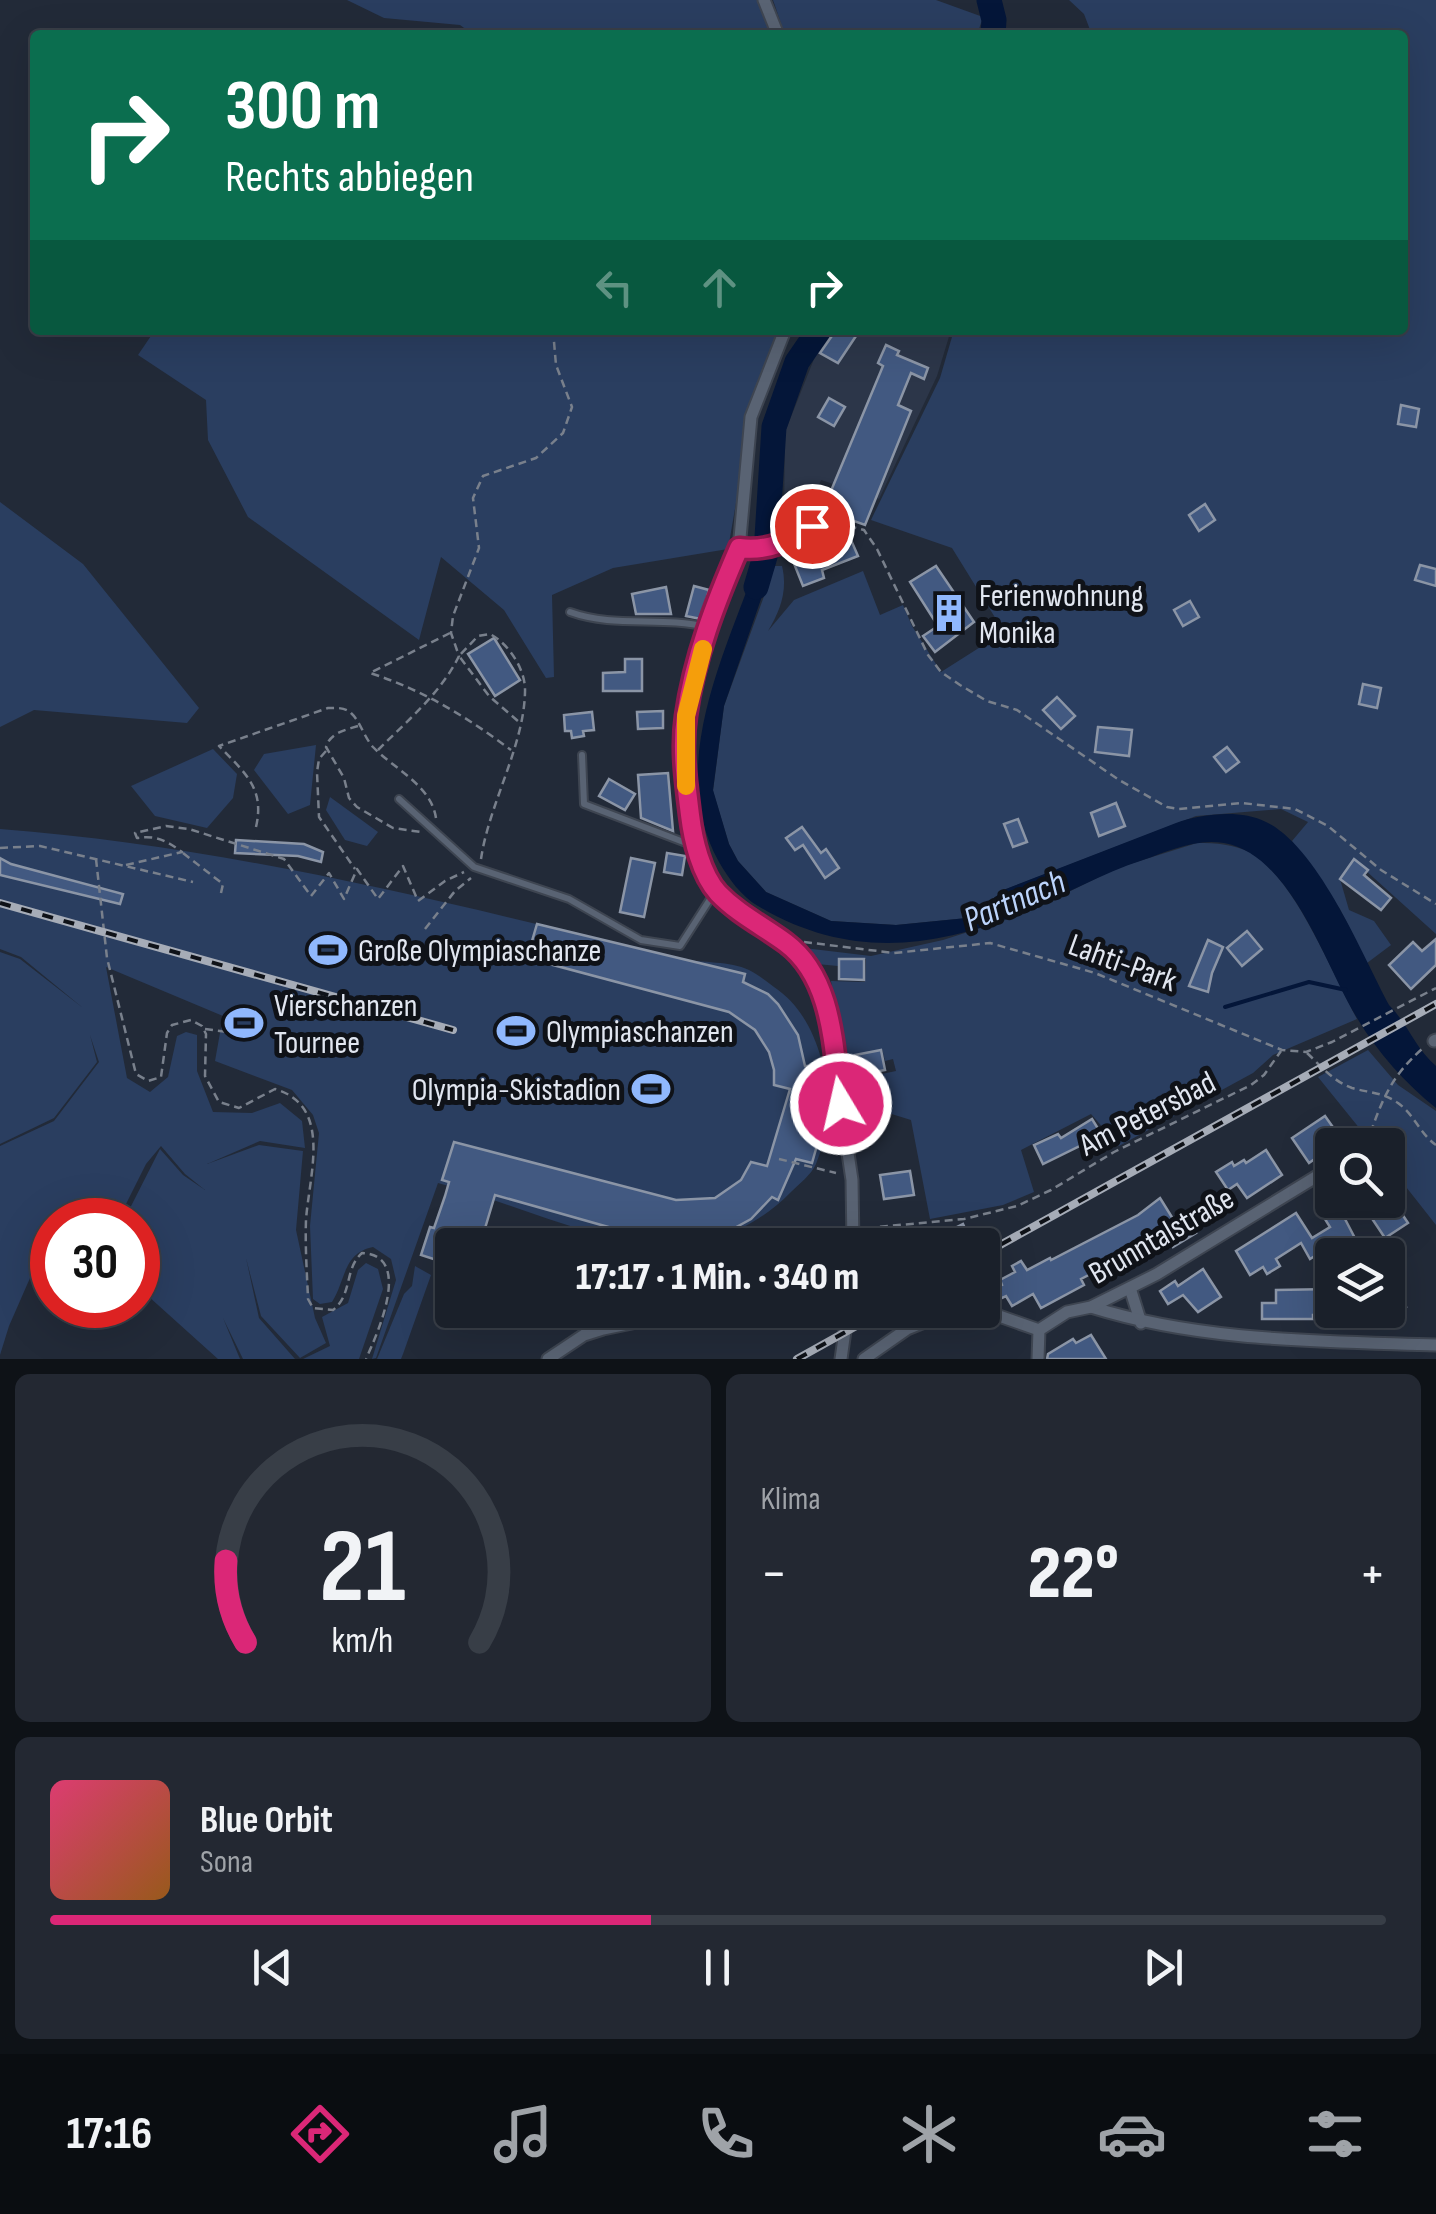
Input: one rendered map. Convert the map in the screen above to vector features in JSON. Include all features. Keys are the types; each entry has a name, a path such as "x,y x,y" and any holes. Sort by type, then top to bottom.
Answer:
{"street":[{"path":"764,0 776,30"},
{"path":"782,335 751,417 739,548 708,628 686,716 684,771 695,846 716,890 751,922 788,944 814,974 825,1000 855,1228"},
{"name":"Brunntalstraße","path":"1039,1330 1067,1312 1091,1308 1130,1288 1315,1177"},
{"path":"1130,1288 1141,1322"},
{"path":"1091,1308 1141,1322 1258,1339 1436,1345"},
{"path":"1000,1316 1039,1330 1038,1359"},
{"path":"548,1359 584,1335 608,1328"},
{"path":"841,1359 845,1328"},
{"path":"864,1359 912,1328"}],"lane":[{"path":"739,548 757,550 785,544 812,526"},
{"path":"570,612 598,619 685,622 708,628"},
{"path":"582,754 584,804 695,846"},
{"path":"399,799 477,868 569,899 641,940 680,946 716,890"}],"path":[{"path":"519,722 488,696 459,656 451,632 453,616 479,548 474,498 482,476 536,458 562,434 572,407 556,365 553,335"},
{"path":"812,526 837,523 864,530 928,655 941,672 960,685 1017,710 1119,780 1166,807 1242,803 1295,809 1328,826 1381,870 1436,904"},
{"path":"451,632 370,673 453,708 512,751"},
{"path":"378,751 430,698 478,636 490,634 500,639 523,676 525,692 512,751 477,868 425,929"},
{"path":"256,827 260,808 257,792 220,746 328,708 343,708 353,714 378,751 429,798 435,811 436,830 393,828 349,798 344,778 327,750"},
{"path":"358,726 328,741 327,750 319,759 319,818 378,900 403,866 418,901 445,881 477,868"},
{"path":"221,894 223,884 166,840 137,838 135,833 166,826 190,828 284,859 311,896 328,873 344,899 355,869"},
{"path":"0,848 28,844 192,882"},
{"path":"126,865 182,852"},
{"path":"96,859 106,958 136,1074 148,1081 161,1076 167,1033 172,1025 191,1020 204,1029 228,1032 236,1006"},
{"name":"Lahti-Park","path":"788,944 797,941 894,953 990,942 1095,973 1282,1050"},
{"path":"1282,1050 1306,1052 1436,988"},
{"path":"232,1018 238,1020"},
{"path":"204,1029 205,1076 219,1102 239,1108 275,1088 290,1093 304,1106 315,1146 305,1238 308,1300 313,1308 333,1310 342,1303 355,1260 362,1253 376,1254 387,1264 390,1282 366,1359"},
{"name":"Am Petersbad","path":"865,1228 964,1218 1017,1206 1114,1152 1252,1085 1274,1064 1282,1050"},
{"path":"1306,1052 1333,1078 1350,1088 1384,1094 1404,1108 1428,1140 1436,1144"},
{"path":"1372,1128 1396,1074 1420,1052"},
{"path":"795,1094 841,1104"},
{"path":"779,1159 851,1176"}],"shaded area":[{"path":"347,0 763,0 776,30 467,30 460,25 384,18"},
{"path":"773,0 936,0 983,17 979,30 783,30"},
{"path":"1069,0 1436,0 1436,934 1354,860 1340,879 1349,910 1374,921 1391,945 1367,963 1340,909 1292,841 1308,822 1281,809 1196,816 1006,889 967,918 896,925 831,921 766,892 738,861 729,844 713,791 724,706 775,566 782,566 783,592 768,631 794,600 863,571 880,615 903,605 941,672 1004,632 952,548 871,520 940,378 953,335 1408,335 1408,30 1090,30 1084,14"},
{"path":"152,335 783,335 751,417 728,549 613,568 552,595 554,677 546,678 504,610 441,557 419,640 248,517 208,440 206,400 138,355"},
{"path":"828,335 949,335 937,376 879,499 821,480 804,521 784,516 785,432 818,349"},
{"path":"0,502 83,564 199,708 187,723 34,710 0,727"},
{"path":"316,745 310,805 288,814 254,770 264,754"},
{"path":"213,749 237,774 233,798 207,828 155,816 131,786"},
{"path":"330,797 378,832 367,846 345,840 326,810"},
{"name":"Olympiaschanzen","path":"0,829 157,847 314,874 667,956 733,965 765,980 787,998 808,1024 828,1089 826,1135 808,1176 751,1223 738,1228 578,1228 438,1183 376,1358 372,1359 396,1280 391,1259 373,1247 363,1250 351,1261 332,1302 320,1304 313,1299 310,1226 319,1133 313,1115 292,1090 215,1061 223,1016 106,967 127,1078 150,1092 168,1077 177,1036 186,1032 197,1035 197,1071 213,1112 252,1113 280,1103 302,1121 305,1148 260,1141 207,1164 259,1145 303,1151 296,1230 315,1318 326,1343 300,1358 261,1316 246,1258 259,1318 295,1359 243,1359 223,1318 240,1359 218,1359 160,1307 160,1198 135,1198 160,1149 183,1175 205,1190 161,1146 146,1164 129,1198 30,1198 30,1278 0,1355 0,1146 54,1121 99,1062 90,1035 97,1062 54,1118 0,1144 0,952 20,959 83,1008 21,957 0,949"},
{"path":"1197,843 1238,848 1267,866 1298,906 1357,1019 1273,1055 1253,1073 1119,1146 1091,1114 1021,1150 1034,1192 1003,1205 930,1219 911,1120 885,1112 852,1112 848,1081 896,1071 893,1059 885,1061 882,1049 854,1055 855,1063 846,1064 831,981 865,982 866,959 840,959 838,966 817,964 804,948 871,956 943,940 1024,914 1117,868"},
{"path":"1368,1050 1398,1085 1436,1111 1436,1225 1405,1186 1405,1128 1359,1128 1318,1077"},
{"path":"366,1263 378,1269 383,1289 359,1359 303,1359 330,1346 322,1317 348,1303 358,1270"},
{"path":"415,1266 431,1275 401,1359 377,1359 404,1294 412,1286"}],"water":[{"path":"777,553 724,706 713,790 729,844 738,861 766,892 831,921 896,925 967,918 1006,889 1176,823 1221,814 1256,818 1285,835 1321,877 1389,1005 1436,1066 1436,1108 1393,1067 1365,1031 1288,890 1248,852 1224,843 1203,842 1172,849 992,924 924,941 890,943 824,935 791,923 746,898 719,862 704,825 698,787 699,748 718,669 759,557"}],"building":[{"path":"833,335 857,335 838,363 820,353"},
{"path":"886,345 899,351 897,355 928,368 924,379 911,373 898,405 911,411 865,525 823,510 883,366 878,363"},
{"path":"829,398 845,407 834,426 818,417"},
{"path":"1401,405 1419,409 1416,427 1398,424"},
{"path":"1205,504 1215,520 1199,531 1189,515"},
{"path":"844,524 858,556 822,570 824,578 803,586 793,561 805,556 800,542"},
{"path":"1420,565 1436,569 1436,586 1415,580"},
{"name":"Ferienwohnung Monika","path":"936,566 974,622 935,652 923,636 938,626 910,582"},
{"path":"694,586 709,590 701,619 686,616"},
{"path":"666,587 671,614 636,614 632,594"},
{"path":"1190,601 1199,617 1183,626 1174,610"},
{"path":"494,638 520,680 495,696 468,654"},
{"path":"625,659 642,659 642,691 603,691 603,673 625,672"},
{"path":"1363,684 1381,688 1377,708 1359,704"},
{"path":"1057,697 1075,716 1061,729 1043,710"},
{"path":"663,711 663,728 638,729 637,712"},
{"path":"592,712 594,730 572,738 571,731 565,731 564,715"},
{"path":"1098,727 1132,730 1129,756 1095,752"},
{"path":"1227,747 1239,762 1226,772 1214,757"},
{"path":"668,773 673,831 641,818 638,775"},
{"path":"609,779 635,794 625,810 599,796"},
{"path":"1116,803 1125,826 1099,836 1091,813"},
{"path":"1018,819 1027,842 1013,847 1004,824"},
{"path":"802,827 821,853 826,849 839,868 825,878 803,845 795,850 786,838"},
{"path":"236,840 304,844 323,852 321,862 298,856 235,853"},
{"path":"667,853 685,856 682,875 664,872"},
{"path":"0,858 123,894 120,904 0,875"},
{"path":"631,858 655,863 644,917 620,912"},
{"path":"1354,859 1368,870 1364,875 1391,898 1381,910 1340,879"},
{"path":"537,924 745,974 743,982 768,994 778,1004 798,1035 805,1066 814,1066 810,1105 827,1110 812,1163 796,1159 778,1200 772,1197 751,1219 734,1228 612,1228 495,1195 485,1228 435,1228 435,1260 421,1255 445,1196 449,1182 442,1180 454,1142 676,1200 715,1198 741,1180 751,1162 767,1166 790,1089 774,1085 769,1052 755,1030 729,1012 527,958"},
{"path":"1247,931 1262,949 1242,966 1227,948"},
{"path":"1436,939 1436,965 1411,989 1389,965 1413,942 1422,951"},
{"path":"1208,940 1223,947 1208,992 1189,986"},
{"path":"839,959 864,959 864,980 839,979"},
{"path":"881,1050 885,1070 858,1075 855,1055"},
{"path":"1325,1116 1334,1128 1315,1128 1315,1159 1309,1163 1292,1138"},
{"path":"1092,1119 1102,1135 1043,1164 1034,1145 1058,1134 1061,1138"},
{"path":"1266,1150 1282,1175 1247,1198 1237,1184 1228,1190 1216,1172 1232,1162 1234,1166 1244,1160 1246,1163"},
{"path":"910,1171 914,1195 884,1199 880,1175"},
{"path":"1160,1198 1178,1227 1188,1221 1196,1233 1173,1247 1170,1241 1116,1270 1112,1263 1081,1279 1084,1285 1041,1308 1033,1294 1012,1306 1006,1296 1000,1299 1000,1280 1015,1272 1012,1266 1021,1261 1027,1270 1138,1215"},
{"path":"1296,1213 1312,1238 1330,1227 1324,1218 1347,1218 1355,1238 1315,1238 1315,1256 1310,1259 1301,1243 1276,1259 1280,1266 1267,1274 1263,1267 1250,1275 1236,1251"},
{"path":"1372,1218 1405,1218 1408,1223 1385,1238"},
{"path":"1203,1269 1221,1297 1198,1312 1183,1295 1168,1304 1160,1291 1175,1281 1178,1286"},
{"path":"1315,1289 1313,1319 1262,1319 1262,1303 1276,1303 1276,1290"},
{"path":"1091,1335 1106,1359 1047,1359 1048,1354 1073,1339 1076,1343"}],"waterway":[{"name":"Partnach","path":"989,0 993,30"},
{"name":"Partnach","path":"756,587 766,553 774,427 797,362 816,335"},
{"path":"1225,1007 1309,982 1346,990"}],"railway":[{"path":"0,903 453,1030"},
{"path":"1000,1245 1436,1004"},
{"path":"797,1359 853,1328"}],"slow traffic":[{"path":"686,786 686,716 703,649"}],"place":[{"name":"Ferienwohnung Monika","path":"949,613"},
{"name":"Große Olympiaschanze","path":"328,950"},
{"name":"Vierschanzen Tournee","path":"244,1023"},
{"name":"Olympiaschanzen","path":"516,1031"},
{"name":"Olympia-Skistadion","path":"651,1089"}],"route":[{"path":"812,526 785,544 757,550 739,548 700,657 686,716 684,771 695,846 716,890 751,922 788,944 814,974 825,1000 841,1104"}]}
